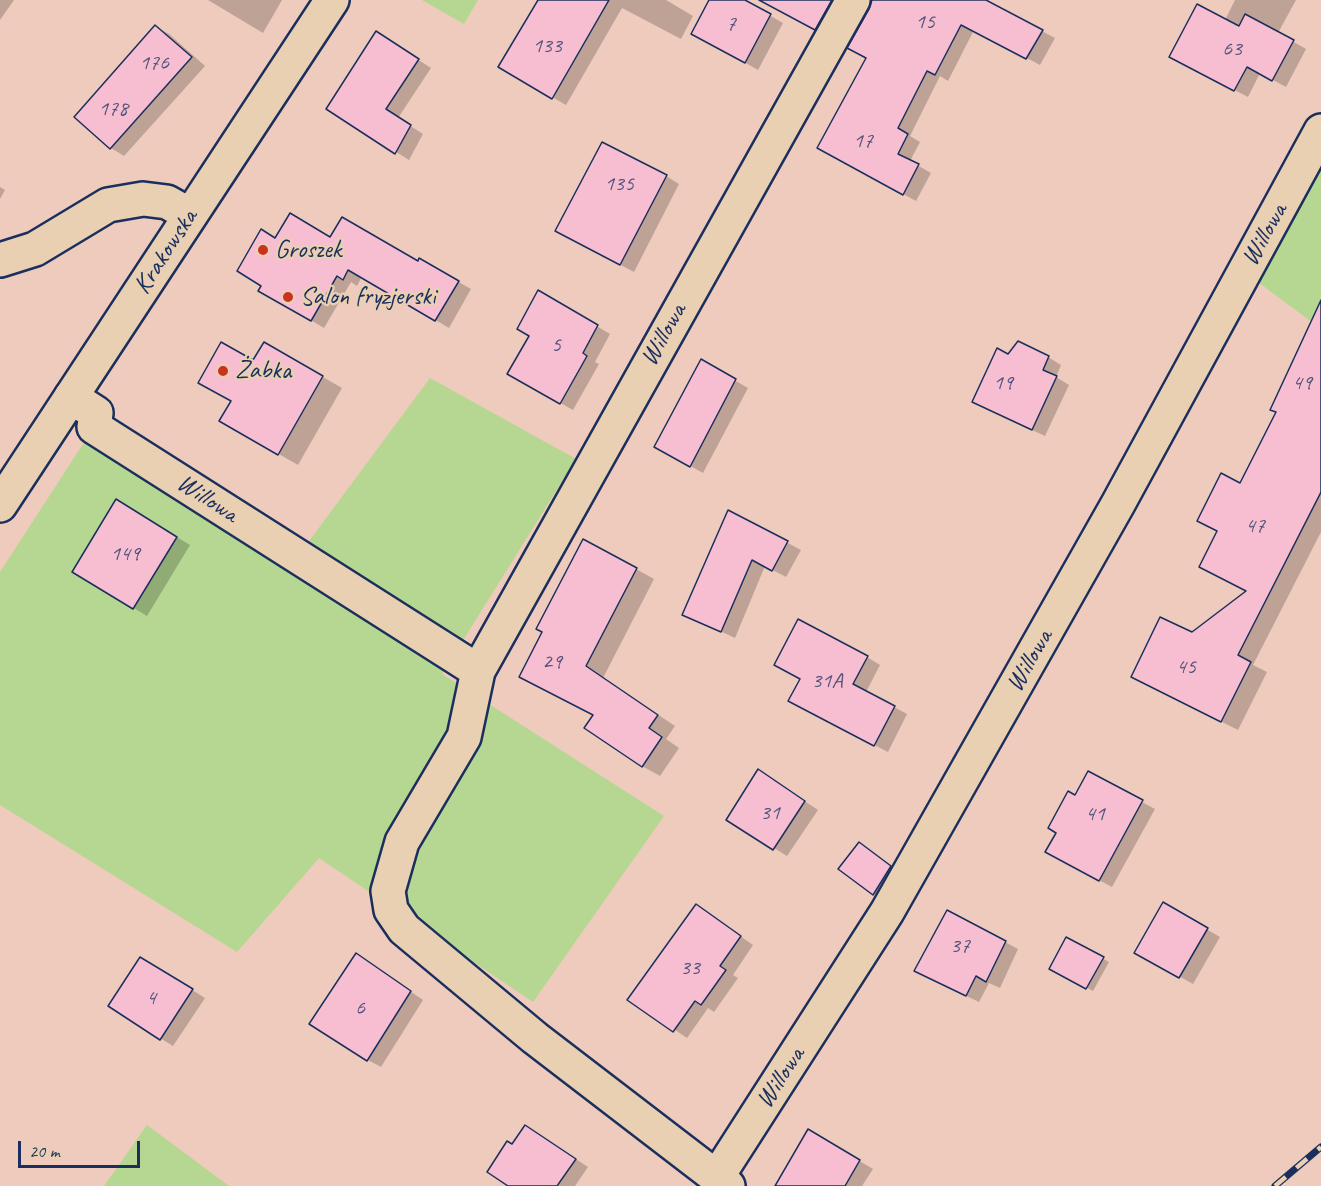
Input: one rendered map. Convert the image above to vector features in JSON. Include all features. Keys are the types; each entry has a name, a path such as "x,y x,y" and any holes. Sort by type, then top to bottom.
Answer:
{"street":[{"name":"Krakowska","path":"0,505 332,0"},
{"name":"Willowa","path":"853,0 478,671 464,737 402,842 388,891 391,910 404,929 535,1038 722,1182 887,912 1118,504 1321,131"},
{"path":"0,260 35,249 108,206 143,199 167,202 190,215"},
{"name":"Willowa","path":"71,397 96,413 94,427 478,671"}],"green space":[{"path":"422,0 478,0 464,24"},
{"path":"1321,154 1321,329 1254,279"},
{"path":"430,378 576,459 442,674 664,816 533,1002 319,858 237,952 0,805 0,572 94,427 292,564"},
{"path":"147,1125 229,1186 104,1186"}],"building":[{"path":"538,0 609,0 552,99 498,67"},
{"path":"709,0 745,0 771,14 745,63 691,34"},
{"path":"759,0 832,0 815,30"},
{"path":"872,0 986,0 1043,30 1026,59 961,25 935,75 927,71 898,128 908,134 898,154 919,164 903,195 817,148 866,58 847,48"},
{"path":"1197,4 1239,26 1245,14 1294,40 1272,81 1247,67 1234,91 1169,57"},
{"path":"155,25 192,57 110,149 74,117"},
{"path":"376,31 419,59 386,109 411,125 395,154 326,109"},
{"path":"602,142 667,175 620,265 555,231"},
{"path":"290,213 330,237 342,217 418,261 419,258 459,281 435,321 348,270 343,280 337,276 311,321 258,291 261,286 237,271 261,229 275,238"},
{"path":"538,290 598,325 583,353 587,356 560,404 507,374 529,336 517,329"},
{"path":"1321,300 1321,492 1238,655 1251,662 1221,722 1131,677 1160,617 1192,632 1246,591 1199,567 1217,531 1197,521 1221,473 1240,483 1276,412 1270,410"},
{"path":"1018,341 1049,356 1043,370 1057,376 1032,430 972,402 997,348 1008,354"},
{"path":"221,342 253,360 264,342 323,376 278,455 219,421 231,401 198,383"},
{"path":"701,359 736,379 690,467 654,447"},
{"path":"116,499 177,537 133,609 72,572"},
{"path":"728,510 788,541 772,571 752,560 721,632 682,615"},
{"path":"583,539 637,568 586,666 658,715 649,728 662,737 642,767 584,728 593,715 519,677 542,632 536,629"},
{"path":"798,619 868,656 853,684 895,706 874,746 788,701 800,679 774,665"},
{"path":"758,769 805,801 773,850 726,820"},
{"path":"1088,771 1143,800 1099,881 1045,852 1056,833 1048,828 1068,791 1075,795"},
{"path":"859,842 891,866 873,895 838,869"},
{"path":"1163,902 1208,928 1179,978 1134,953"},
{"path":"696,904 741,936 720,966 726,970 701,1005 695,1001 673,1032 627,1000"},
{"path":"947,910 1006,941 986,982 976,976 966,996 914,971"},
{"path":"1066,937 1104,957 1086,989 1049,969"},
{"path":"356,953 411,991 367,1061 309,1024"},
{"path":"140,957 193,989 160,1040 108,1006"},
{"path":"525,1125 576,1159 557,1186 508,1186 487,1172 507,1141 512,1144"},
{"path":"808,1129 860,1160 845,1186 775,1186"}],"railway":[{"path":"1275,1186 1321,1147"}],"place":[{"name":"Groszek","path":"263,250"},
{"name":"Salon fryzjerski","path":"288,297"},
{"name":"Żabka","path":"223,371"}]}
